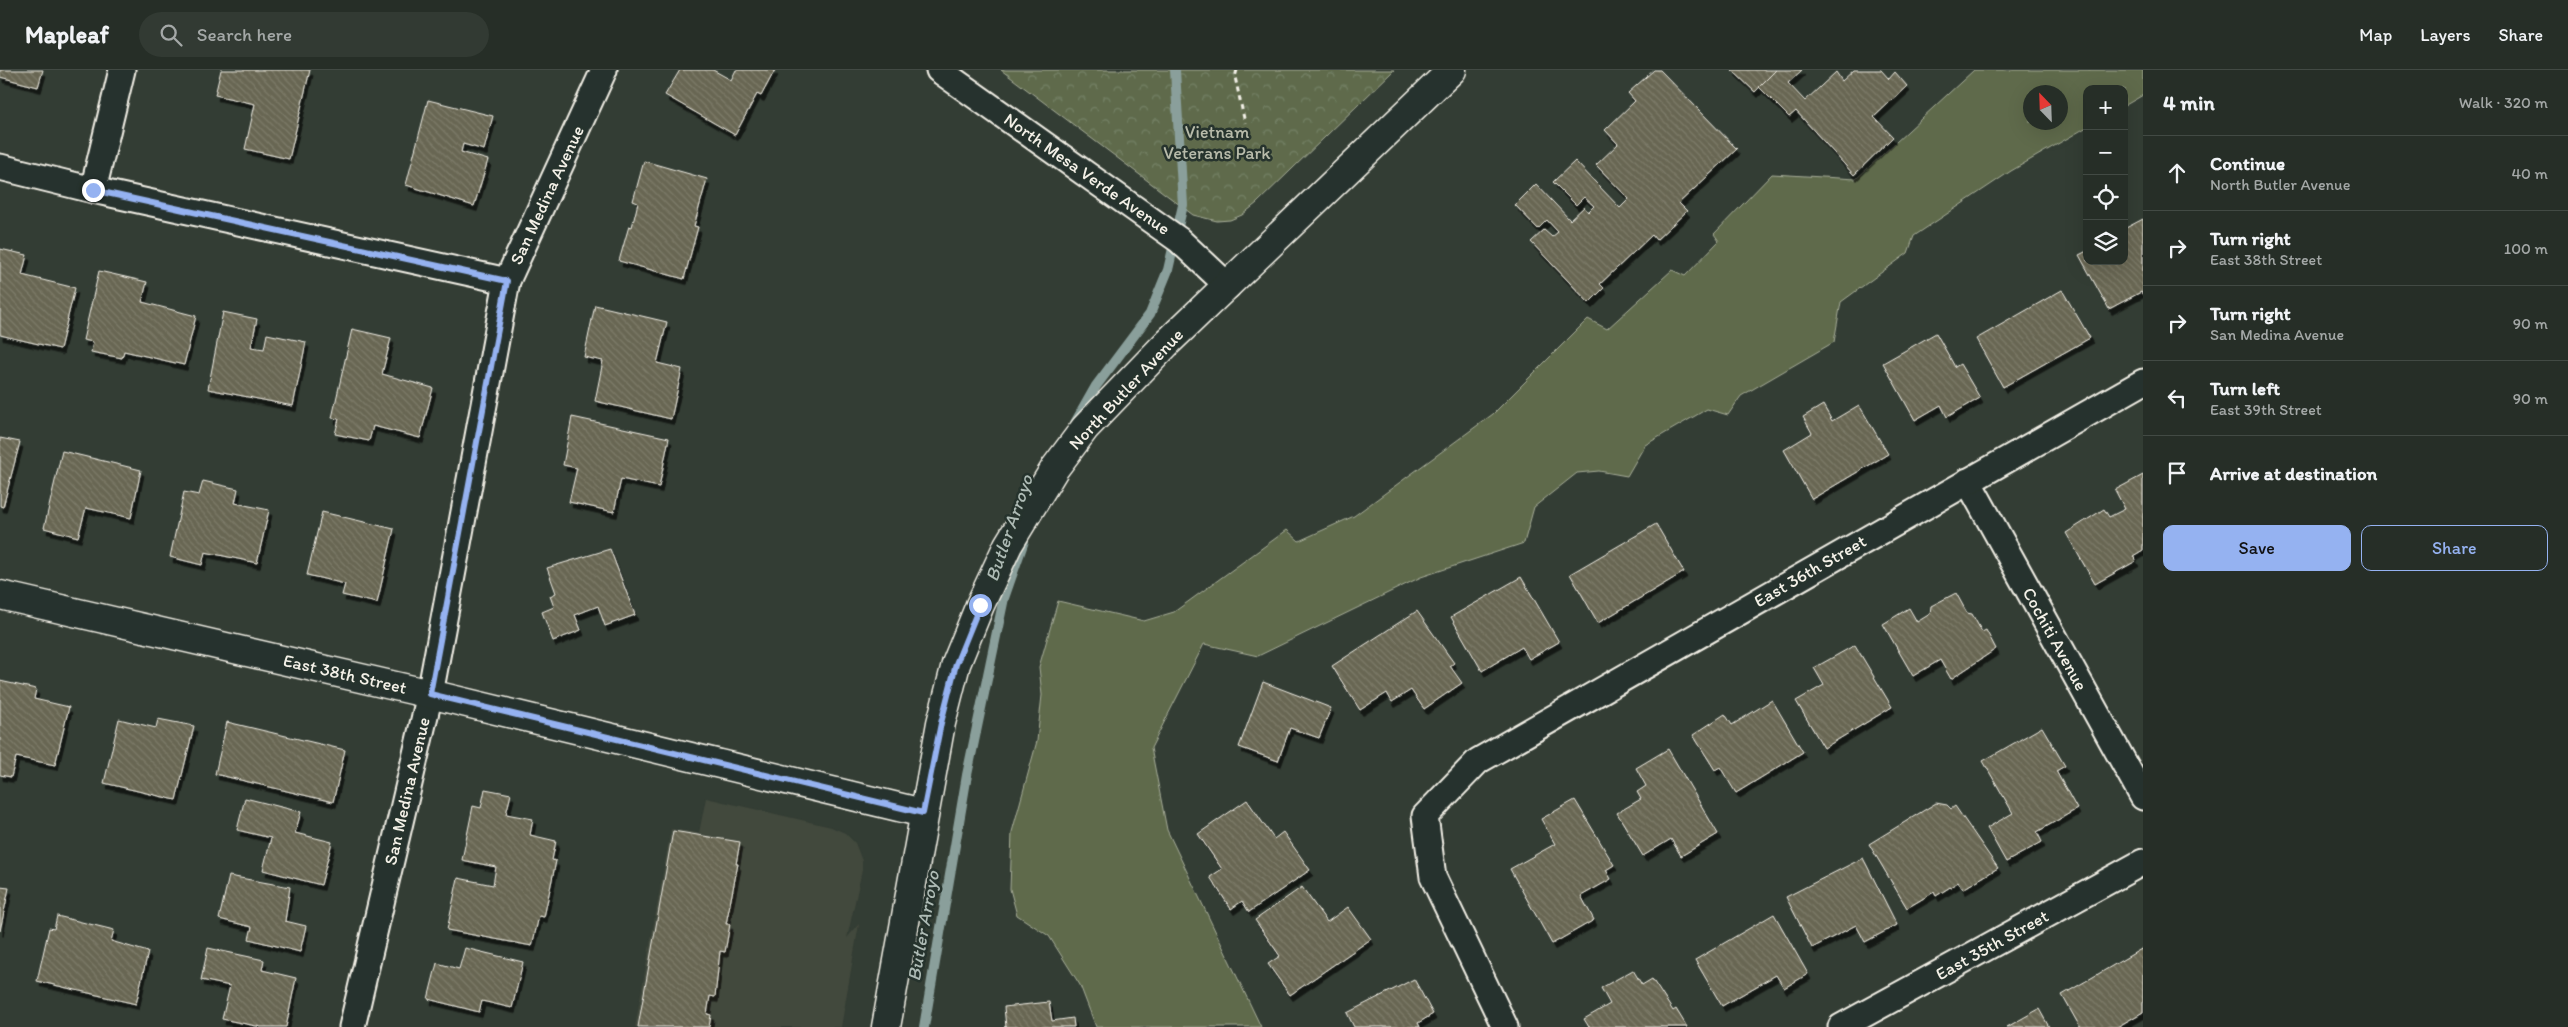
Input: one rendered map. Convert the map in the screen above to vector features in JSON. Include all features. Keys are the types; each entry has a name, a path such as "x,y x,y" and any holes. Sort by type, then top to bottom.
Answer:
{"main road":[{"name":"North Butler Avenue","path":"886,1027 923,813 941,723 956,664 980,605 1008,545 1055,468 1085,428 1169,341 1452,70"},
{"name":"East 38th Street","path":"0,595 430,694 923,813"}],"street":[{"path":"93,190 122,70"},
{"name":"San Medina Avenue","path":"352,1027 430,694 507,281 604,70"},
{"name":"North Mesa Verde Avenue","path":"939,70 1179,240 1228,286"},
{"path":"0,166 93,190 507,281"},
{"name":"East 36th Street","path":"1505,1027 1433,877 1425,816 1478,761 2143,382"},
{"name":"Cochiti Avenue","path":"1968,481 2143,797"},
{"name":"East 35th Street","path":"1841,1027 2143,862"}],"path":[{"path":"1237,70 1236,77 1245,123"}],"shaded area":[{"path":"706,798 831,827 845,833 855,843 862,861 862,870 847,938 859,924 841,1027 635,1027 671,829 699,833"}],"green space":[{"name":"Vietnam Veterans Park","path":"1001,70 1394,70 1257,203 1242,215 1230,220 1217,221 1193,215"},
{"path":"1974,70 2143,70 2143,95 2128,104 2128,85 2083,85 2083,129 2011,171 1914,236 1908,253 1841,302 1834,342 1741,396 1728,415 1707,409 1645,445 1627,476 1599,471 1577,473 1534,507 1524,543 1421,577 1258,656 1204,644 1151,748 1167,830 1261,1027 1096,1027 1080,985 1049,936 1017,915 1010,889 1012,832 1037,741 1042,695 1039,667 1058,601 1144,621 1174,612 1287,530 1299,541 1354,516 1493,414 1588,319 1607,329 1672,270 1685,276 1719,241 1714,234 1772,174 1856,179"}],"building":[{"path":"0,70 43,70 38,87 0,77"},
{"path":"221,70 310,70 289,159 245,149 255,104 215,95"},
{"path":"680,70 713,70 731,80 736,70 775,70 761,96 757,94 735,135 665,95"},
{"path":"1654,70 1660,70 1737,149 1679,203 1687,211 1656,240 1652,235 1600,284 1604,288 1589,303 1531,242 1544,230 1552,237 1558,232 1547,220 1538,229 1515,205 1536,184 1570,220 1584,207 1588,212 1594,206 1584,197 1576,205 1553,182 1575,161 1620,208 1629,199 1596,165 1618,144 1605,130 1635,101 1628,93"},
{"path":"1732,70 1776,70 1755,92"},
{"path":"1776,70 1802,70 1788,83 1805,101 1836,72 1842,81 1854,70 1881,70 1889,79 1895,72 1907,86 1874,117 1893,137 1854,175 1796,111 1789,117 1759,87"},
{"path":"428,100 493,116 484,150 463,144 461,152 488,160 474,206 406,185"},
{"path":"644,161 707,179 694,226 698,227 684,279 619,261 629,226 632,227 638,203 633,201"},
{"path":"2143,219 2143,295 2141,292 2109,309 2085,265 2128,265 2128,227"},
{"path":"0,249 27,255 22,275 75,288 60,349 0,335"},
{"path":"2083,253 2083,262 2079,255"},
{"path":"99,271 147,282 142,302 196,316 184,365 124,351 122,358 91,352 93,342 83,340"},
{"path":"2062,290 2090,338 2003,387 1976,339"},
{"path":"595,305 667,322 657,363 682,369 671,419 595,401 603,361 584,357"},
{"path":"223,312 257,319 251,347 264,349 267,334 306,342 293,406 208,389"},
{"path":"352,329 391,338 382,374 433,388 420,438 373,426 369,441 335,434 339,419 332,418"},
{"path":"1936,333 1955,367 1960,364 1980,398 1947,417 1941,405 1915,420 1883,363"},
{"path":"1823,405 1832,421 1859,405 1888,454 1812,499 1784,450 1812,433 1803,417"},
{"path":"572,417 669,438 659,487 621,479 614,512 569,502 577,468 563,465"},
{"path":"0,438 20,442 3,507 0,506"},
{"path":"62,451 141,470 131,518 86,508 78,537 44,528"},
{"path":"2143,475 2143,550 2133,556 2136,561 2095,584 2066,533 2104,509 2109,517 2125,509 2115,490"},
{"path":"203,481 238,489 235,503 269,510 257,563 205,552 202,565 170,557 184,492 199,495"},
{"path":"322,512 394,529 377,603 342,595 345,584 307,575"},
{"path":"1656,524 1684,572 1598,623 1570,574"},
{"path":"610,549 635,615 605,626 598,606 575,615 581,630 553,641 542,612 554,607 550,596 556,593 547,568"},
{"path":"1521,577 1559,642 1529,659 1522,647 1482,671 1451,617"},
{"path":"1956,593 1967,613 1972,614 1982,632 1986,630 1996,649 1951,679 1940,660 1913,676 1883,624 1909,608 1917,622 1930,614 1931,606"},
{"path":"1417,611 1454,663 1450,666 1462,683 1424,709 1411,690 1392,702 1387,693 1360,710 1332,666"},
{"path":"1855,645 1892,707 1824,748 1796,701 1824,685 1814,668"},
{"path":"0,681 36,689 34,699 69,707 55,765 16,757 11,777 0,775"},
{"path":"1263,682 1331,708 1319,738 1290,728 1278,761 1239,747"},
{"path":"1772,700 1803,752 1736,793 1720,767 1715,770 1693,735 1725,714 1732,725"},
{"path":"119,719 156,728 158,719 194,726 176,800 104,783"},
{"path":"227,722 345,750 333,802 215,774"},
{"path":"2042,727 2065,766 2056,771 2077,809 2037,832 2042,842 2006,862 1987,828 2013,813 1983,761"},
{"path":"1668,749 1718,834 1681,856 1671,839 1643,856 1617,813 1641,799 1637,792 1646,786 1636,768"},
{"path":"485,789 511,794 506,814 533,819 530,835 556,841 552,860 556,861 544,917 539,916 532,946 447,930 458,878 493,885 496,867 462,860 473,806 481,808"},
{"path":"245,798 301,812 295,833 332,842 321,885 263,870 271,838 237,830"},
{"path":"1247,800 1274,839 1283,832 1310,870 1249,912 1242,901 1231,909 1210,877 1222,869 1198,834"},
{"path":"1575,800 1614,865 1606,870 1611,879 1581,896 1594,920 1552,944 1510,869 1555,844 1541,819"},
{"path":"1936,803 1947,805 1951,809 1955,806 1998,868 1963,889 1958,882 1936,896 1934,892 1907,908 1869,844"},
{"path":"673,831 740,842 736,864 738,864 726,924 730,924 725,952 720,951 715,997 710,996 707,1014 711,1015 709,1027 638,1027"},
{"path":"1863,858 1897,925 1865,942 1856,925 1812,948 1786,897"},
{"path":"229,876 290,887 285,921 306,926 300,952 249,939 252,927 219,919"},
{"path":"0,887 9,888 0,931"},
{"path":"1302,887 1327,922 1348,907 1371,939 1290,995 1268,964 1280,956 1255,920"},
{"path":"1774,914 1808,974 1784,988 1776,975 1722,1006 1695,960"},
{"path":"57,916 114,930 111,941 148,952 136,1004 37,981 49,928 54,929"},
{"path":"208,948 264,960 262,970 296,978 286,1027 261,1027 222,1019 230,986 201,980"},
{"path":"465,948 523,962 512,1008 482,1001 479,1012 428,999 437,963 459,969"},
{"path":"2143,948 2143,1012 2117,1027 2080,1027 2062,995"},
{"path":"1633,970 1642,985 1652,979 1673,1011 1676,1009 1687,1027 1589,1027 1584,1019 1610,1004 1601,988"},
{"path":"1414,979 1433,1014 1418,1023 1420,1027 1354,1027 1347,1013"},
{"path":"1049,1002 1052,1021 1073,1018 1074,1027 1006,1027 1004,1007"},
{"path":"2039,1009 2049,1027 2007,1027"}],"waterway":[{"name":"Butler Arroyo","path":"1075,423 1096,386 1150,314 1168,270 1183,205 1175,70"},
{"name":"Butler Arroyo","path":"924,1027 967,775 1004,598 1024,541"}],"route":[{"path":"93,190 507,281 430,694 923,813 941,723 956,664 980,605"}]}
